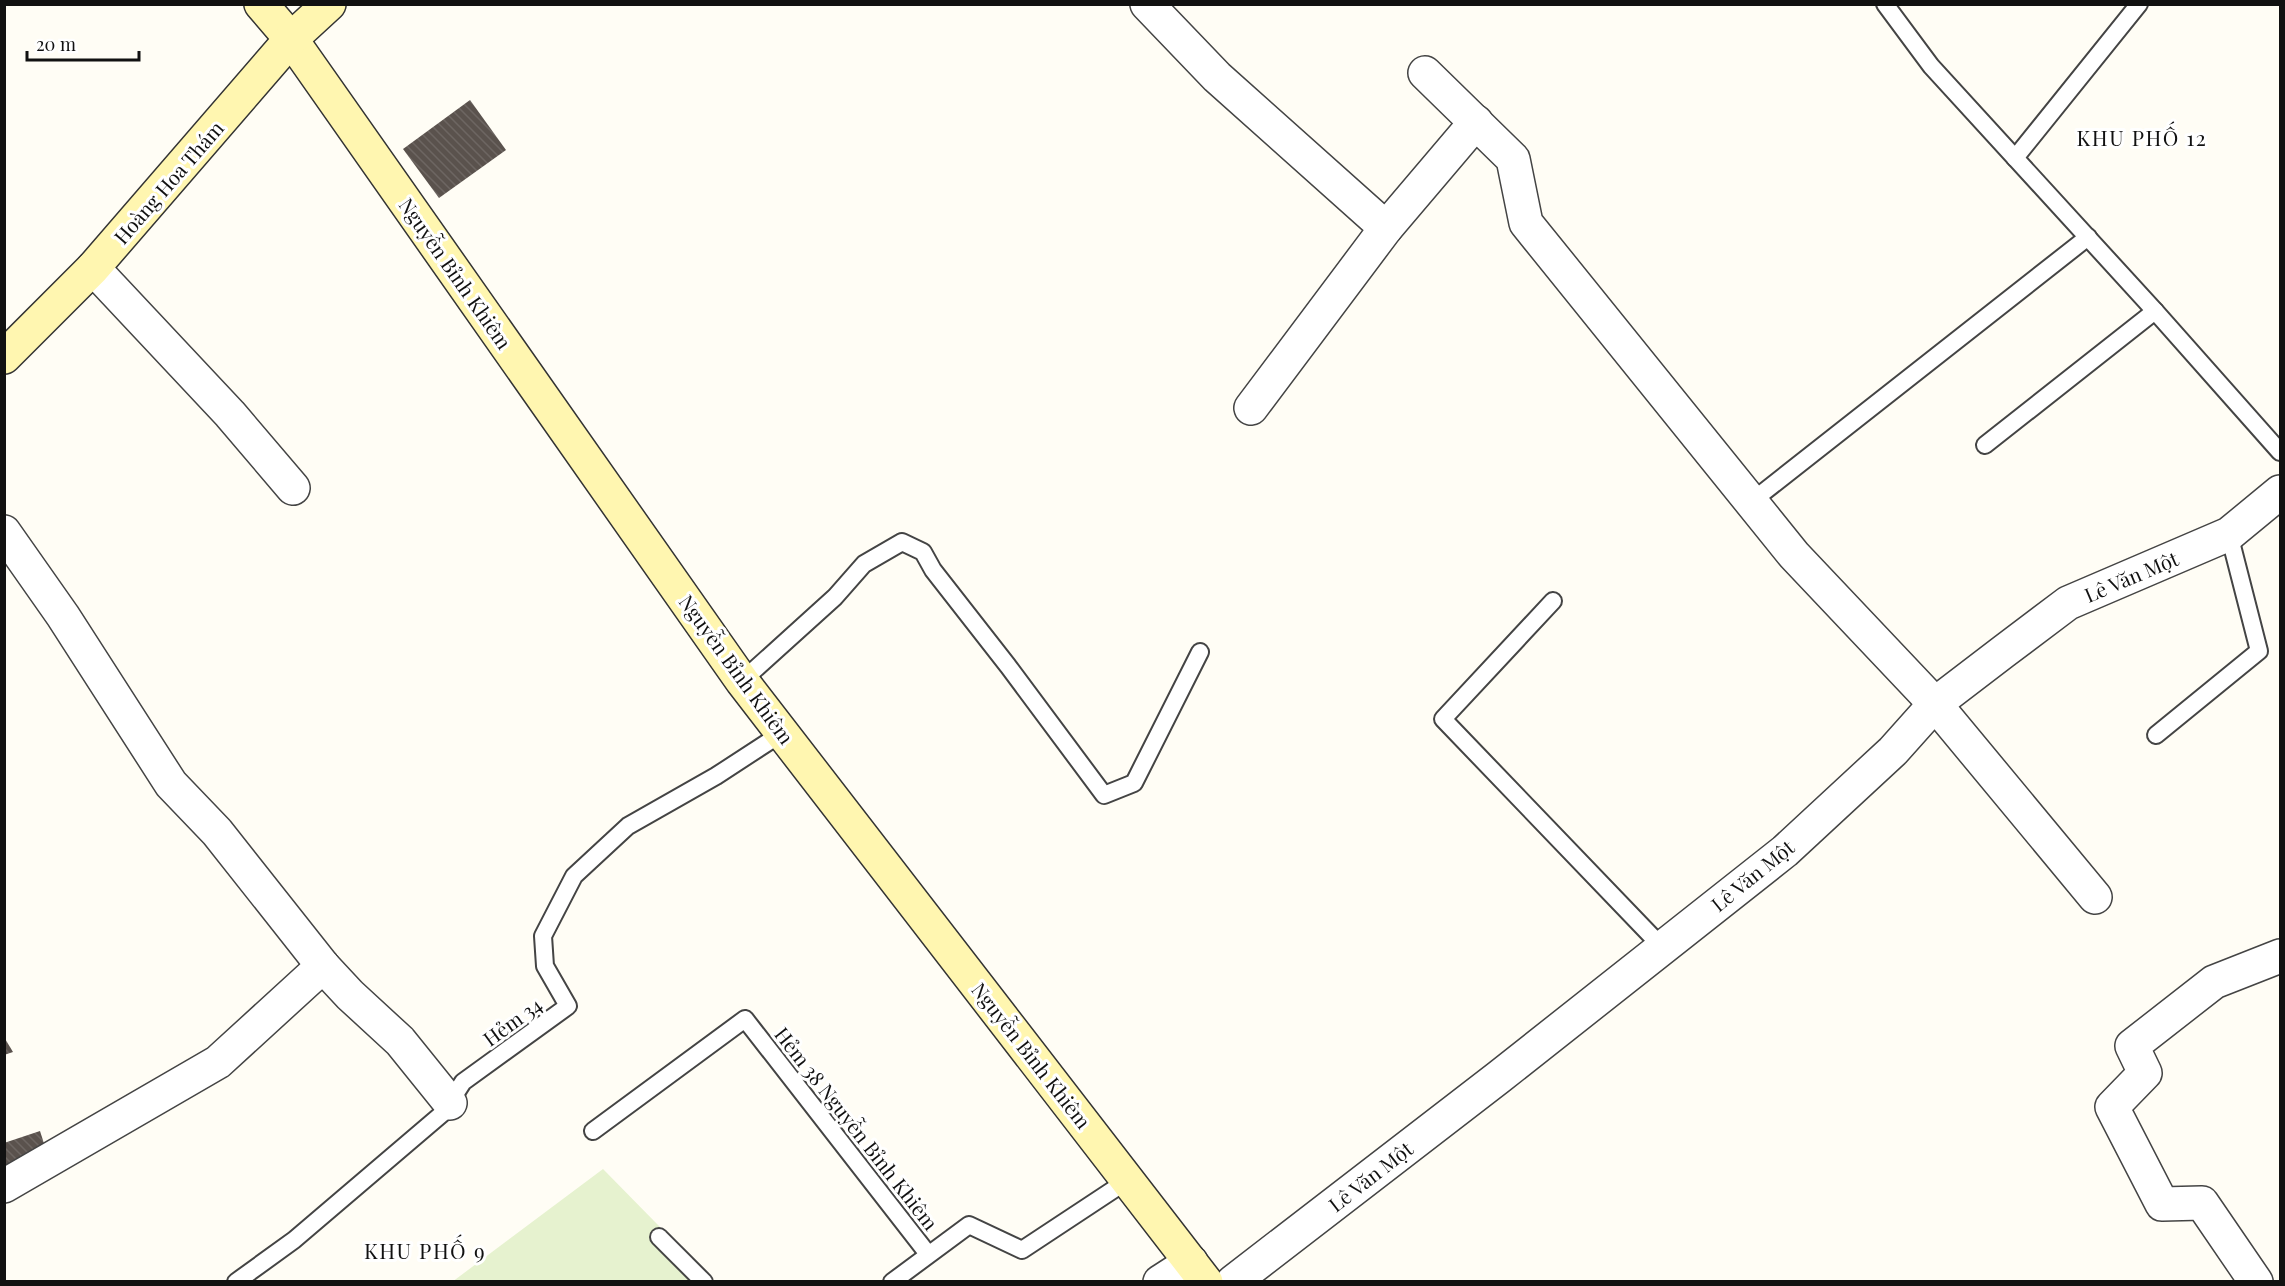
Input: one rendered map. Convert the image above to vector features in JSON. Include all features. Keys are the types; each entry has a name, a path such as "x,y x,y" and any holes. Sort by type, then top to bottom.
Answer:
{"street":[{"name":"Nguyễn Bỉnh Khiêm","path":"261,4 291,39 742,681 1199,1272"},
{"name":"Hoàng Hoa Thám","path":"4,357 93,268 291,39 328,4"},
{"path":"1147,4 1217,77 1386,228"},
{"path":"1425,74 1513,159 1526,223 1794,555 1935,704 2095,897"},
{"path":"1251,408 1386,228 1476,122"},
{"path":"93,268 231,414 292,488"},
{"name":"Lê Văn Một","path":"1233,1281 1499,1077 1785,851 1893,751 1935,704 2068,603 2229,534 2280,492"},
{"path":"4,531 63,616 171,784 217,832 323,966 350,995 400,1041 450,1103"},
{"path":"2256,1281 2202,1203 2162,1204 2112,1107 2145,1073 2132,1046 2214,982 2280,956"},
{"path":"4,1186 218,1062 323,966"},
{"path":"1160,1281 1199,1272"}],"lane":[{"path":"1885,4 1931,66 2156,311 2280,452"},
{"path":"2015,158 2139,4"},
{"path":"1751,502 2088,237"},
{"path":"1985,445 2156,311"},
{"path":"2157,735 2259,651 2229,534"},
{"path":"742,681 835,597 864,564 902,542 923,552 933,570 1104,795 1134,783 1200,652"},
{"path":"1552,601 1443,719 1662,947"},
{"name":"Hẻm 34","path":"236,1281 294,1240 443,1113 463,1082 568,1006 545,966 543,936 574,876 628,826 716,776 782,732"},
{"name":"Hẻm 38 Nguyễn Bỉnh Khiêm","path":"593,1131 745,1019 928,1254 969,1225 1022,1250 1128,1180"},
{"path":"658,1237 704,1281"},
{"path":"892,1281 928,1254"}],"green space":[{"path":"603,1169 713,1281 452,1282"}],"building":[{"path":"470,100 506,150 439,198 403,149"},
{"path":"4,1037 13,1052 4,1055"},
{"path":"40,1131 48,1156 4,1180 4,1143"}],"district":[{"name":"KHU PHỐ 12","path":"2142,137"},
{"name":"KHU PHỐ 9","path":"425,1250"}]}
